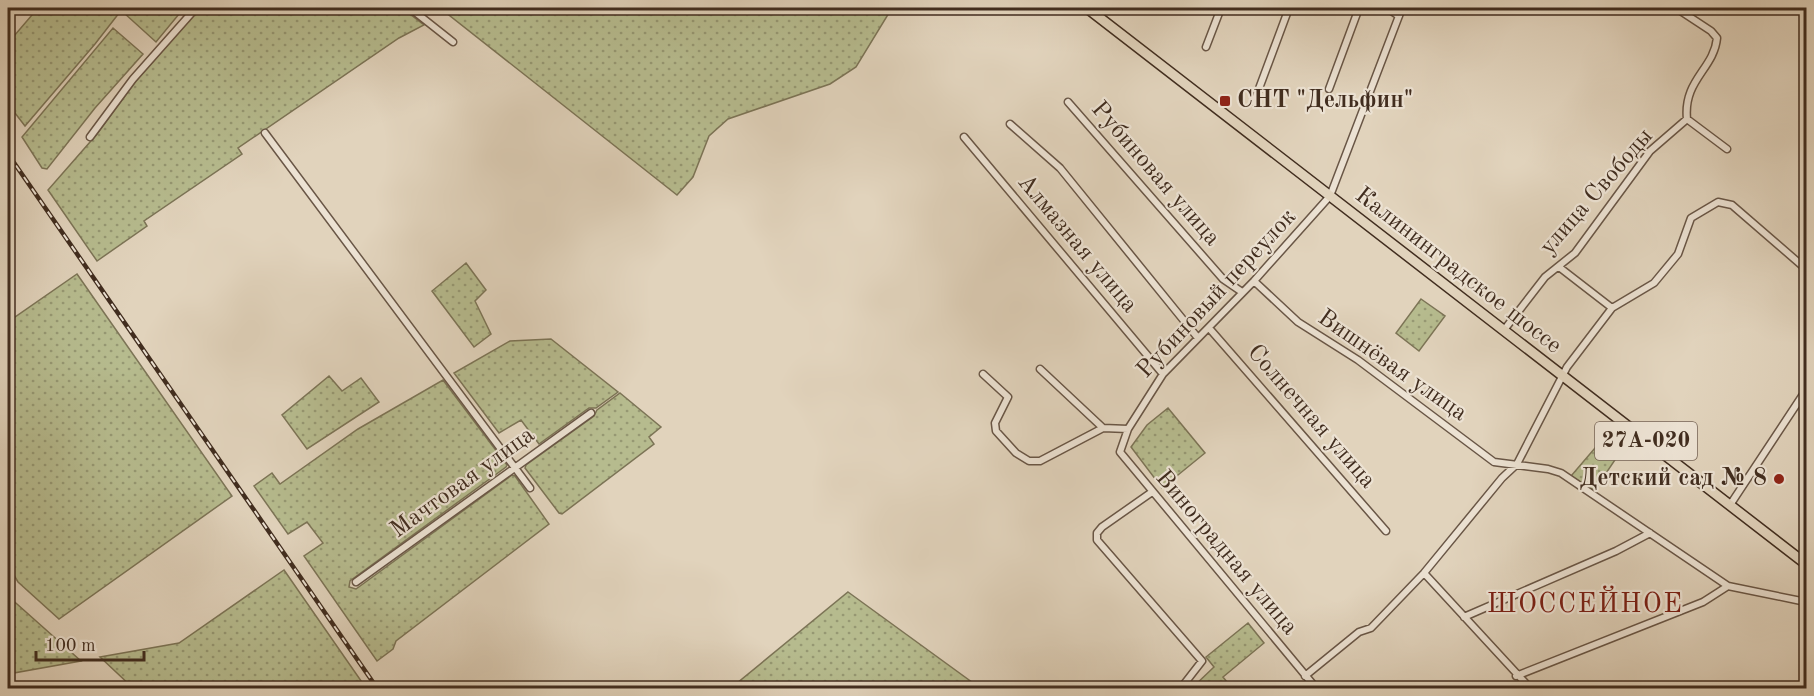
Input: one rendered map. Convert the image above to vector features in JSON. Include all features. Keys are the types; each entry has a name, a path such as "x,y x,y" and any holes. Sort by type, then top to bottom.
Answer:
{"main road":[{"name":"Калининградское шоссе","path":"1087,8 1806,564"}],"street":[{"path":"90,137 133,79 196,8"},
{"path":"410,8 453,42"},
{"path":"1206,47 1221,8"},
{"path":"1254,102 1289,8"},
{"path":"1329,89 1359,8"},
{"path":"1387,8 1399,16"},
{"path":"1330,196 1402,8"},
{"path":"1676,8 1711,31 1717,39 1716,48 1698,74 1686,103 1688,119"},
{"name":"Рубиновая улица","path":"1068,102 1223,279 1242,292"},
{"name":"улица Свободы","path":"1504,330 1545,277 1575,252 1650,151 1688,119 1727,149"},
{"path":"1010,124 1060,168 1198,338"},
{"path":"265,133 530,488"},
{"name":"Алмазная улица","path":"964,137 1163,374"},
{"name":"Рубиновый переулок","path":"1120,452 1128,429 1163,374 1254,281 1330,196"},
{"path":"1305,676 1359,632 1371,628 1424,573 1502,478 1517,464 1563,376 1612,308 1654,284 1677,254 1691,218 1718,202 1732,205 1806,269"},
{"path":"1559,267 1612,308"},
{"name":"Вишнёвая улица","path":"1254,281 1298,322 1358,360 1494,462 1561,473 1728,586"},
{"name":"Солнечная улица","path":"1209,328 1386,531"},
{"path":"1040,369 1103,428"},
{"path":"983,374 1008,397 995,423 996,431 1016,453 1029,462 1040,461 1103,428 1128,429"},
{"path":"1730,505 1806,390"},
{"name":"Мачтовая улица","path":"356,582 591,413"},
{"name":"Виноградная улица","path":"1120,452 1316,688"},
{"path":"1152,492 1102,527 1097,533 1097,540 1202,661 1181,688"},
{"path":"1464,618 1616,551 1650,532"},
{"path":"1424,573 1516,676 1530,688"},
{"path":"1516,676 1703,602 1728,586 1806,602"}],"green space":[{"path":"38,8 123,8 25,126 8,104 8,43"},
{"path":"128,8 184,8 156,42 124,13"},
{"path":"200,8 402,8 424,25 399,38 238,148 242,154 144,221 147,226 97,261 48,190 97,134 135,82"},
{"path":"440,8 892,8 856,67 830,84 728,119 709,136 693,177 677,195"},
{"path":"113,28 143,54 95,108 47,169 42,168 22,137"},
{"path":"466,263 486,290 475,301 491,334 474,347 432,291"},
{"path":"77,274 232,496 59,619 18,582 8,565 8,322"},
{"path":"1421,299 1445,316 1419,351 1396,333"},
{"path":"551,339 618,392 596,408 589,408 539,444 521,420 499,433 454,373 510,341"},
{"path":"329,376 342,391 361,378 379,402 307,449 282,415"},
{"path":"443,380 507,465 350,581 349,587 356,589 512,475 549,524 396,641 393,649 377,661 304,556 323,543 307,522 288,534 254,486 272,473 280,484 358,429"},
{"path":"620,393 661,427 649,437 654,444 562,514 559,513 525,468 526,465 594,416 597,410"},
{"path":"1168,408 1205,453 1162,488 1131,447 1147,425"},
{"path":"1601,441 1619,454 1594,491 1571,476"},
{"path":"284,570 366,688 133,688 100,657 179,643"},
{"path":"848,592 980,688 731,688"},
{"path":"8,596 81,661 8,674"},
{"path":"1248,623 1264,643 1223,677 1232,688 1192,688 1214,667 1206,657"}],"railway":[{"path":"8,154 377,688"}],"place":[{"name":"СНТ \"Дельфин\"","path":"1225,101"},
{"name":"Детский сад № 8","path":"1779,479"}],"district":[{"name":"ШОССЕЙНОЕ","path":"1585,604"}]}
